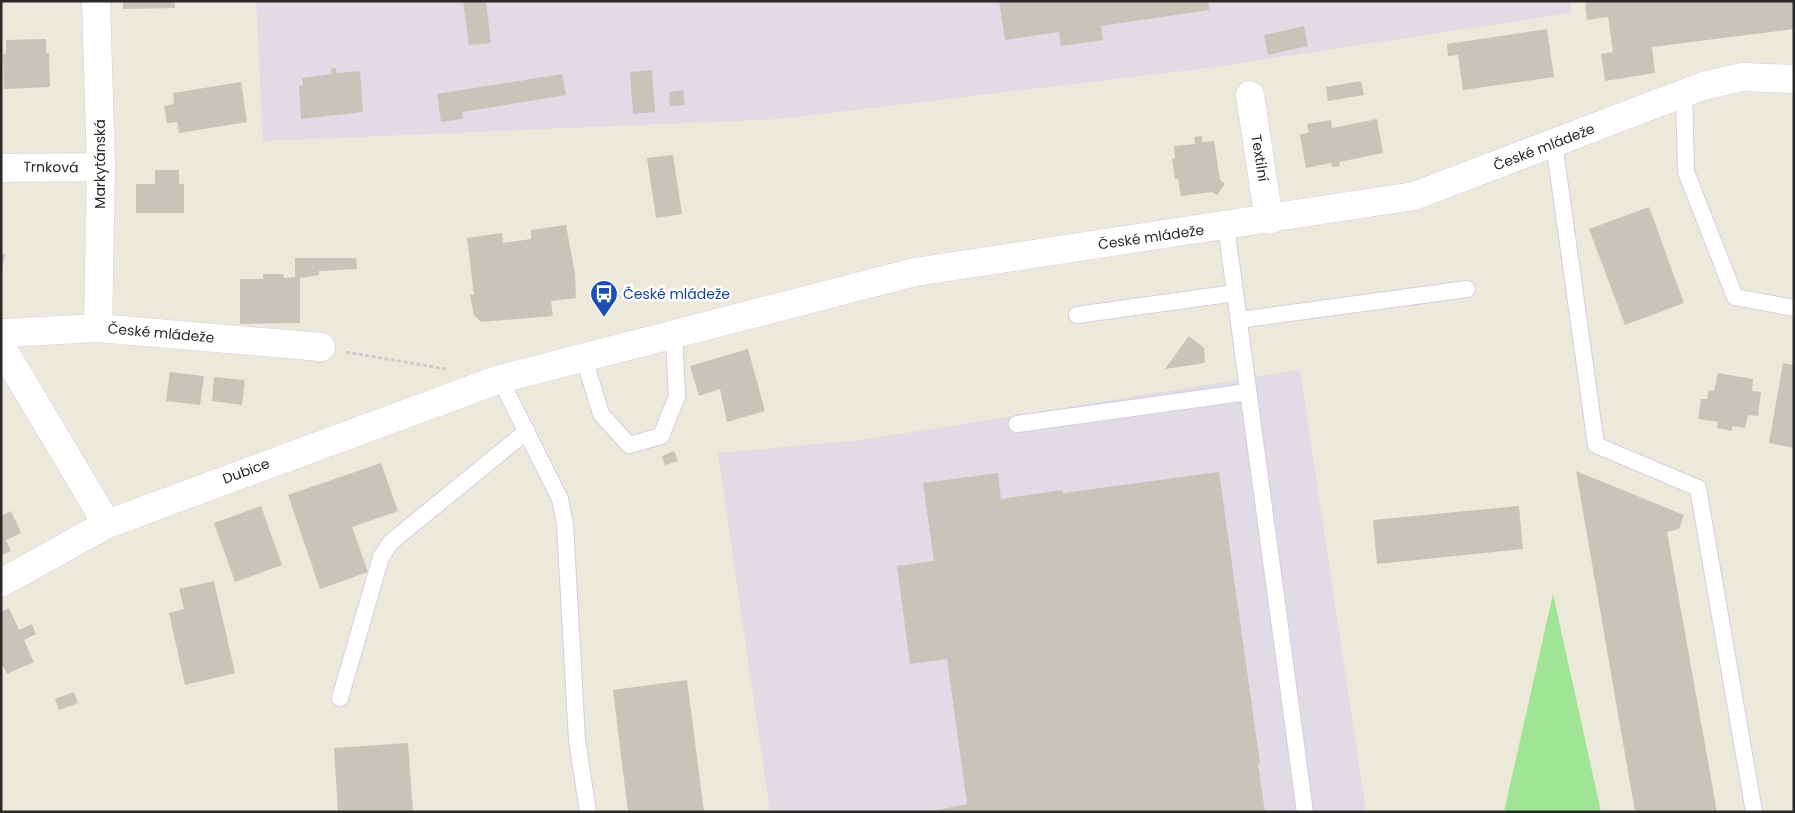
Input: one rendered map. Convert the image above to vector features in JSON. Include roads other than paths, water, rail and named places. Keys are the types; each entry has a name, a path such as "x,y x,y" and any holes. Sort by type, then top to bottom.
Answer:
{"street":[{"name":"Markytánská","path":"96,1 101,167 98,328"},
{"name":"České mládeže","path":"500,379 916,272 1269,220 1414,196 1703,86 1742,77 1794,79"},
{"name":"Textilní","path":"1250,95 1269,220"},
{"name":"Trnková","path":"1,168 101,167"},
{"name":"České mládeže","path":"1,333 98,328 321,347"},
{"path":"1,346 107,524"},
{"name":"Dubice","path":"1,583 107,524 500,379"}],"lane":[{"path":"1684,93 1686,172 1735,297 1794,308"},
{"path":"1554,143 1596,445 1698,488 1754,812"},
{"path":"1226,226 1305,812"},
{"path":"1239,320 1467,289"},
{"path":"1077,315 1235,293"},
{"path":"584,358 601,414 628,445 661,436 677,396 674,334"},
{"path":"500,379 560,499 566,524 577,740 588,812"},
{"path":"1017,424 1248,392"},
{"path":"340,698 381,557 391,542 527,431"}],"place":[{"name":"České mládeže","path":"604,318"}]}
